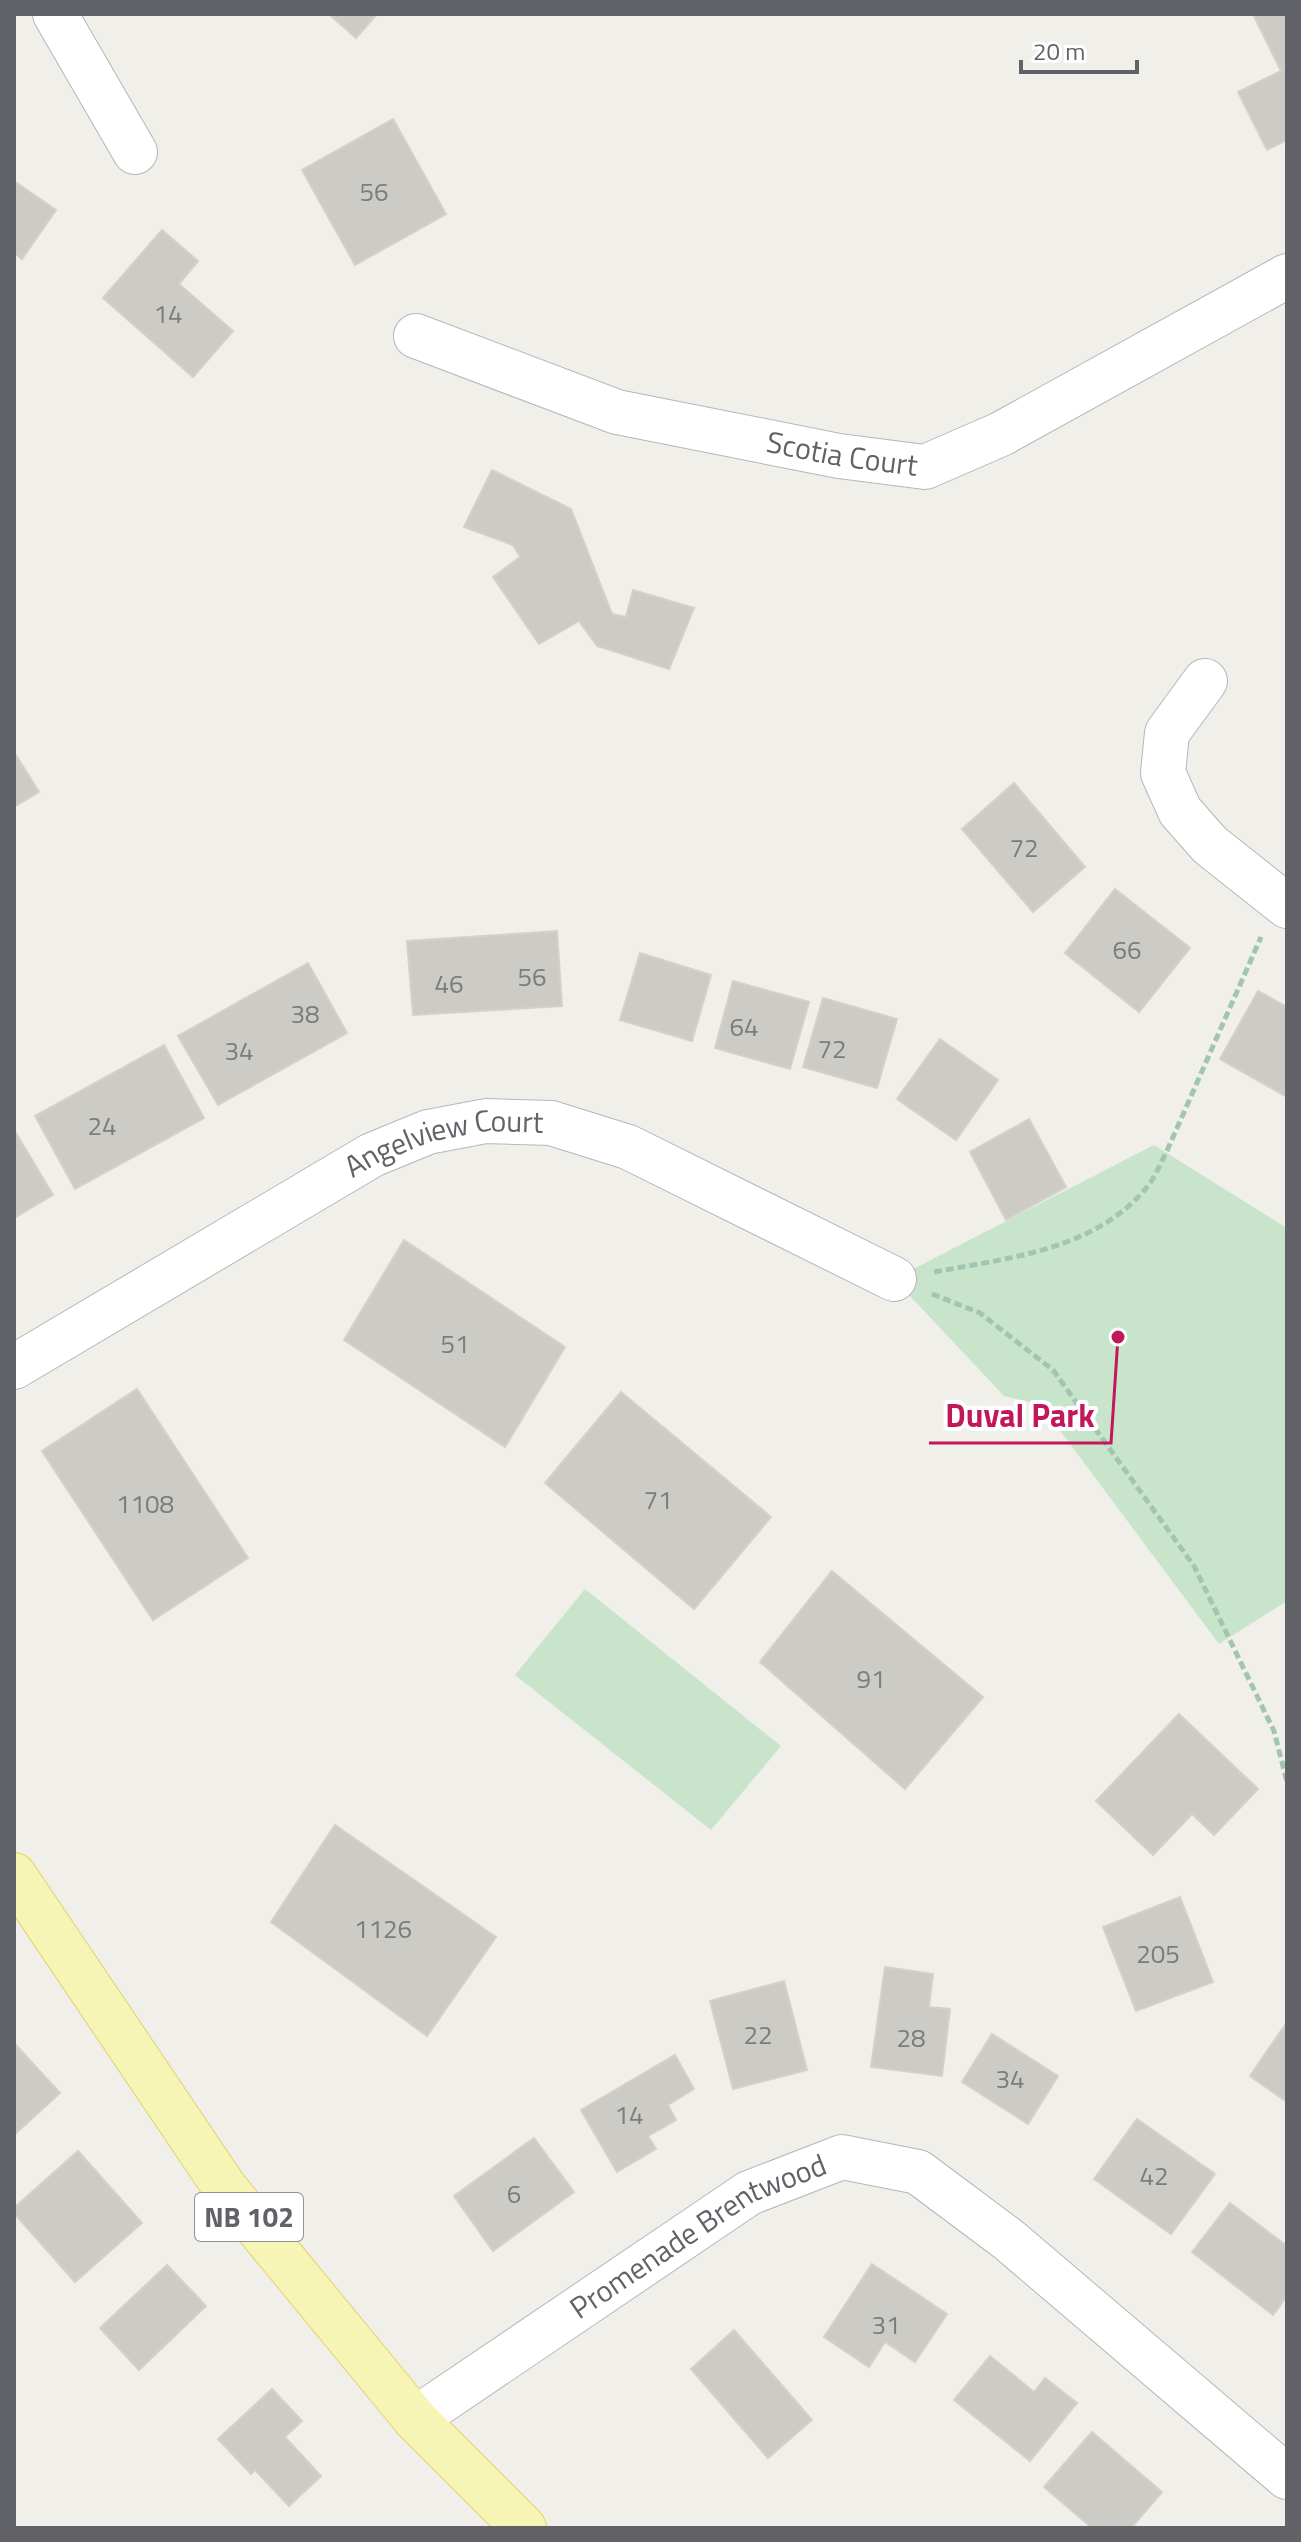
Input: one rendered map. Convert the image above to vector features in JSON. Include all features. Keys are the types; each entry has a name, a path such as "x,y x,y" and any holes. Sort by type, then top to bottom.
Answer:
{"main road":[{"name":"NB 102","path":"14,1875 225,2188 415,2419 524,2528"}],"street":[{"path":"55,14 135,152"},
{"name":"Scotia Court","path":"416,336 617,412 839,456 925,467 1001,434 1287,276"},
{"path":"1205,681 1167,733 1163,773 1180,811 1210,845 1282,903"},
{"name":"Angelview Court","path":"14,1367 372,1155 428,1132 486,1121 551,1123 628,1147 894,1279"},
{"name":"Promenade Brentwood","path":"415,2419 749,2193 842,2157 918,2172 1009,2240 1287,2477"}],"path":[{"path":"894,1279 1034,1253 1080,1237 1118,1213 1148,1186 1282,903"},
{"path":"894,1279 980,1313 1053,1370 1194,1566 1274,1731 1287,1782"}],"green space":[{"path":"1154,1145 1287,1228 1287,1601 1219,1644 1041,1405 1004,1396 894,1279"},
{"path":"585,1589 781,1746 711,1830 515,1675"}],"building":[{"path":"329,14 377,14 356,38"},
{"path":"1253,14 1287,14 1287,140 1267,150 1238,92 1281,71"},
{"path":"393,119 446,214 355,265 302,170"},
{"path":"14,181 56,210 22,259 14,253"},
{"path":"162,230 198,261 179,284 233,331 193,377 103,298"},
{"path":"492,470 571,509 612,614 626,617 633,590 694,608 669,669 597,646 579,621 539,644 493,577 520,557 513,545 464,527"},
{"path":"14,752 39,792 14,807"},
{"path":"1014,783 1085,867 1033,912 962,829"},
{"path":"1115,889 1190,948 1139,1012 1065,953"},
{"path":"557,931 562,1006 413,1015 407,941"},
{"path":"640,953 711,975 692,1041 620,1020"},
{"path":"308,963 347,1033 218,1105 178,1036"},
{"path":"733,981 809,1002 790,1069 715,1048"},
{"path":"1258,991 1287,1007 1287,1097 1220,1059"},
{"path":"823,998 897,1019 877,1088 803,1067"},
{"path":"940,1039 998,1080 956,1140 897,1099"},
{"path":"164,1045 204,1118 75,1189 35,1116"},
{"path":"1029,1119 1066,1187 1006,1220 970,1152"},
{"path":"14,1134 53,1195 14,1218"},
{"path":"404,1240 565,1347 505,1447 344,1340"},
{"path":"137,1389 248,1558 153,1620 42,1451"},
{"path":"621,1392 771,1517 694,1609 545,1483"},
{"path":"832,1571 983,1697 905,1789 760,1662"},
{"path":"1179,1714 1258,1789 1214,1835 1192,1814 1153,1855 1096,1801"},
{"path":"335,1825 496,1937 427,2036 271,1922"},
{"path":"1180,1897 1213,1982 1136,2011 1103,1927"},
{"path":"885,1967 933,1974 929,2007 950,2009 942,2076 871,2067"},
{"path":"784,1981 807,2070 733,2089 710,2001"},
{"path":"1287,2022 1287,2102 1250,2076"},
{"path":"992,2034 1058,2076 1028,2124 962,2082"},
{"path":"14,2043 60,2093 14,2135"},
{"path":"675,2055 694,2089 668,2105 676,2120 648,2136 656,2149 617,2172 581,2110"},
{"path":"1137,2119 1215,2174 1171,2234 1094,2179"},
{"path":"534,2138 574,2192 493,2251 454,2196"},
{"path":"78,2151 142,2223 75,2282 14,2213 14,2208"},
{"path":"1230,2203 1287,2246 1287,2296 1273,2315 1192,2252"},
{"path":"872,2264 947,2314 915,2362 885,2342 869,2367 824,2337"},
{"path":"167,2265 206,2306 139,2370 100,2328"},
{"path":"734,2330 812,2420 768,2458 691,2369"},
{"path":"990,2356 1034,2392 1045,2378 1077,2403 1030,2461 954,2400"},
{"path":"272,2389 302,2421 285,2437 321,2476 289,2506 255,2470 251,2474 218,2439"},
{"path":"1092,2432 1162,2492 1131,2528 1092,2528 1044,2487"}],"place":[{"name":"Duval Park","path":"1118,1337"}]}
